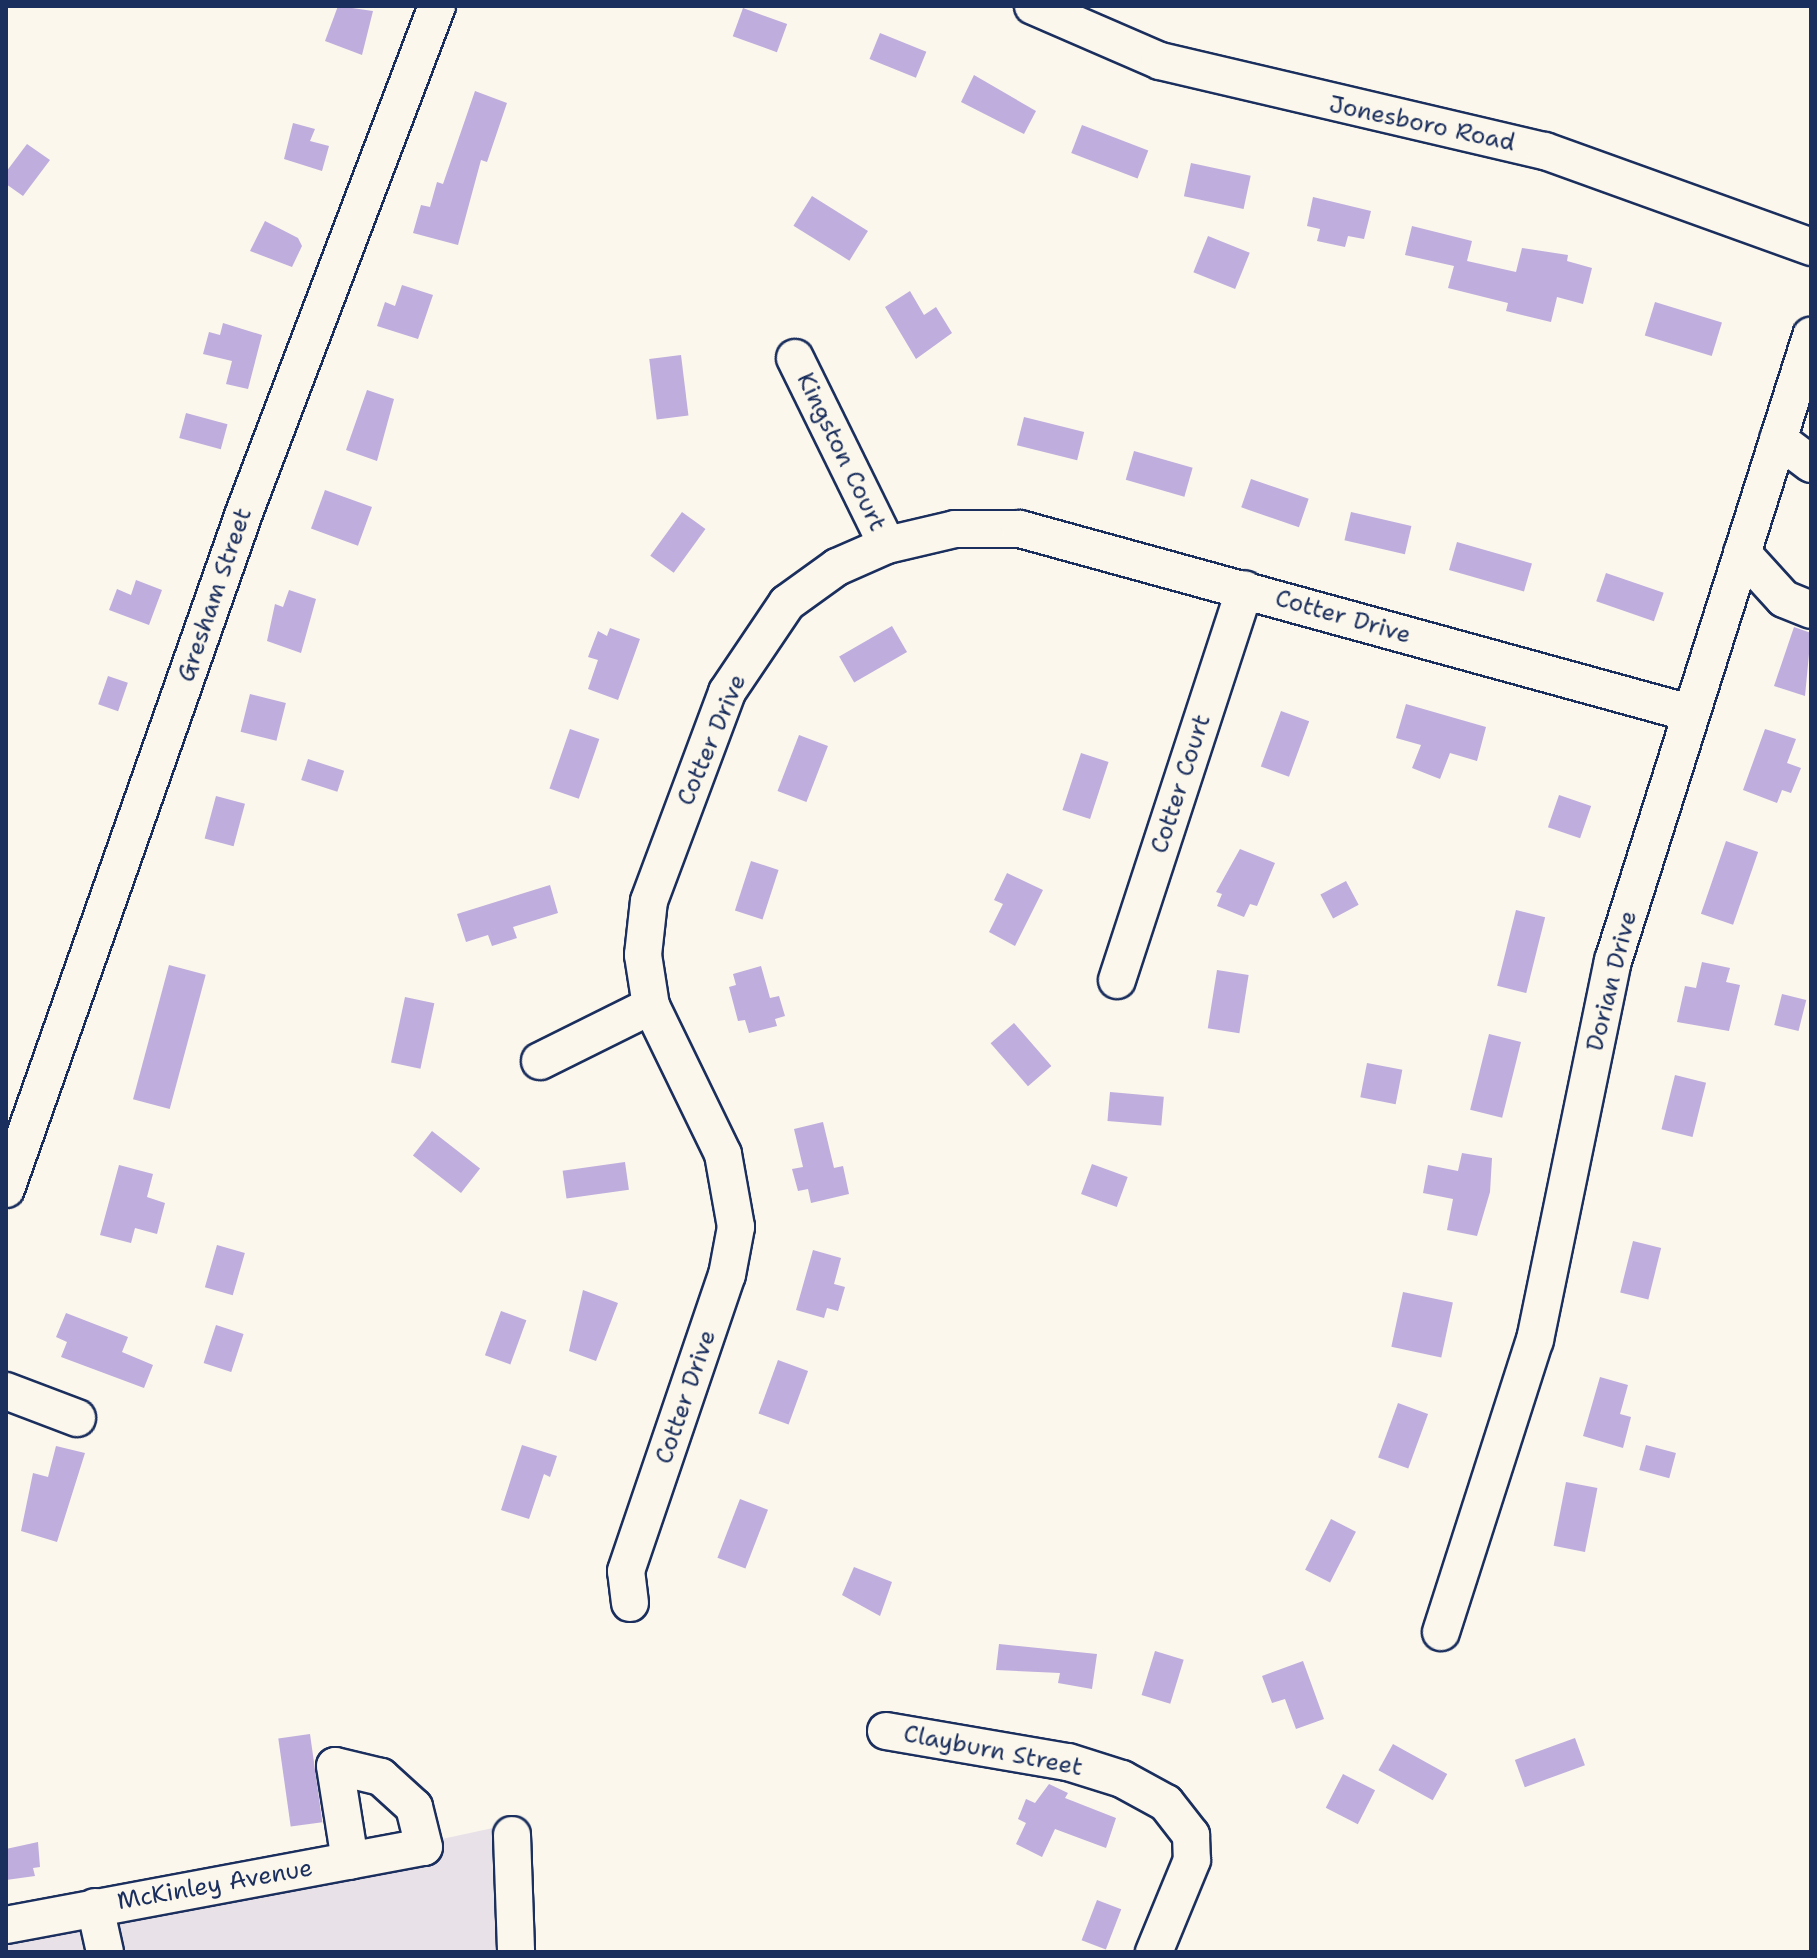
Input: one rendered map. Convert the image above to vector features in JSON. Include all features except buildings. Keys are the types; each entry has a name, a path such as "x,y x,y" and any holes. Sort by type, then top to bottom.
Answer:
{"street":[{"name":"Gresham Street","path":"6,1189 244,513 437,6"},
{"name":"Jonesboro Road","path":"1033,6 1160,61 1249,87 1545,151 1811,247"},
{"name":"Dorian Drive","path":"1441,1632 1535,1340 1613,961 1811,336"},
{"name":"Kingston Court","path":"795,358 887,545"},
{"path":"1778,439 1811,464"},
{"name":"Cotter Drive","path":"630,1603 626,1571 727,1275 736,1227 723,1154 651,1006 643,955 649,901 727,692 787,603 837,567 887,545 955,529 1020,529 1690,713"},
{"path":"1742,553 1784,599 1811,610"},
{"name":"Cotter Court","path":"1117,980 1245,589"},
{"path":"540,1061 651,1006"},
{"path":"6,1391 77,1418"},
{"name":"Clayburn Street","path":"886,1731 1068,1762 1122,1779 1166,1803 1191,1835 1192,1860 1154,1952"},
{"name":"McKinley Avenue","path":"6,1925 95,1907 350,1861 424,1847 414,1807 381,1777 335,1766 350,1861"},
{"path":"512,1835 516,1952"},
{"path":"95,1907 105,1952"}],"shaded area":[{"path":"493,1828 524,1952 6,1952 6,1933"}]}
